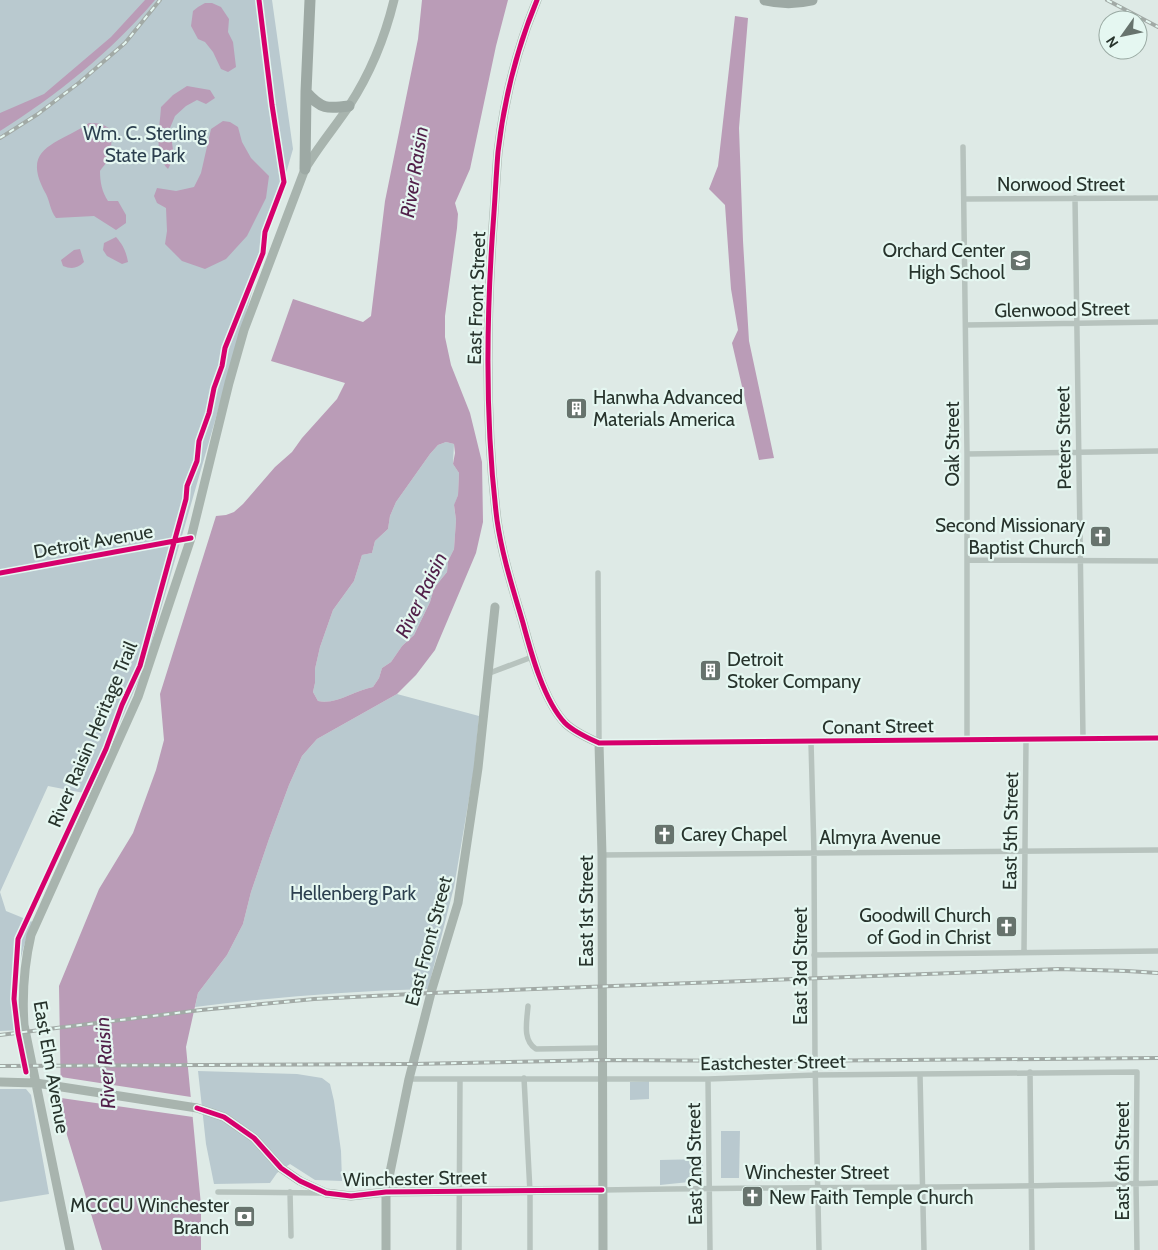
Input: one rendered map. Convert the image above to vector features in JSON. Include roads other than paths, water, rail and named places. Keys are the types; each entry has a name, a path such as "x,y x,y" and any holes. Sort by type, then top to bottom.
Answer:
{"highway":[{"path":"306,169 306,92 310,0"},
{"path":"765,0 780,4 796,4 812,0"},
{"path":"306,92 323,107 349,106"}],"street":[{"name":"East Elm Avenue","path":"70,1250 36,1083 23,1008 24,974 31,935 138,697 190,538 244,330 306,169 315,152 349,106 387,28 394,0"},
{"name":"East Front Street","path":"537,0 526,26 511,81 498,152 490,280 488,360 493,475 497,522 505,561 532,657 556,712 566,724 599,744"},
{"name":"Oak Street","path":"963,147 967,454 967,740"},
{"name":"Peters Street","path":"1075,198 1083,738"},
{"name":"Norwood Street","path":"965,200 1158,198"},
{"name":"Glenwood Street","path":"966,325 1158,322"},
{"path":"967,454 1158,451"},
{"name":"Detroit Avenue","path":"0,573 190,538"},
{"path":"967,560 1158,561"},
{"name":"East 1st Street","path":"598,573 602,855 603,1250"},
{"name":"East Front Street","path":"386,1250 386,1192 410,1079 432,990 458,903 471,825 495,607"},
{"path":"487,674 532,657"},
{"name":"Conant Street","path":"599,744 1158,738"},
{"name":"East 5th Street","path":"1024,952 1026,740"},
{"name":"East 3rd Street","path":"811,742 819,1250"},
{"name":"Almyra Avenue","path":"602,855 1158,850"},
{"path":"814,955 1158,951"},
{"path":"528,1006 526,1038 536,1050 603,1048"},
{"path":"1030,1072 1032,1250"},
{"name":"Eastchester Street","path":"410,1079 708,1078 1030,1072 1138,1072"},
{"name":"East 6th Street","path":"1137,1250 1138,1072"},
{"path":"920,1075 924,1250"},
{"path":"524,1078 530,1192 530,1250"},
{"name":"East 2nd Street","path":"708,1078 710,1250"},
{"path":"459,1250 460,1079"},
{"name":"Winchester Street","path":"0,1082 36,1083 197,1108 224,1117 254,1138 281,1168 300,1182 326,1193"},
{"name":"Winchester Street","path":"218,1192 326,1193 351,1196 386,1192 530,1192 709,1188 922,1188 1158,1183"},
{"path":"290,1192 291,1236"}],"water":[{"path":"145,0 155,0 102,55 42,103 0,131 0,113 44,94 111,37"},
{"name":"River Raisin","path":"422,0 508,0 496,46 470,169 455,203 458,214 457,228 445,316 445,337 451,365 470,413 482,462 483,522 476,553 435,650 416,675 397,694 317,739 302,756 269,839 251,892 243,924 227,955 198,993 186,1047 201,1205 201,1250 102,1250 67,1135 61,1101 59,986 99,889 133,833 156,770 164,740 160,694 216,516 234,512 243,504 275,467 292,452 337,399 345,383 271,361 293,299 363,322 371,316 385,201 418,39","holes":["446,442 454,444 453,464 459,473 458,495 454,505 456,520 454,549 448,561 447,572 434,588 430,602 414,635 402,646 391,662 382,668 379,678 373,687 332,701 318,701 313,692 315,669 320,647 333,610 354,581 362,555 372,553 375,541 388,529 390,516 396,502 430,454 438,445"]},
{"path":"205,3 212,3 221,7 229,19 228,32 233,42 236,67 228,72 221,69 213,52 205,42 198,39 191,26 193,11"},
{"path":"735,16 748,18 739,128 749,341 774,458 759,460 732,343 738,330 731,289 725,205 709,189 718,166"},
{"path":"187,86 210,90 215,98 206,104 197,100 186,106 175,116 170,128 174,157 168,169 160,156 158,140 161,107 173,95"},
{"path":"223,121 230,122 238,127 242,142 251,158 269,176 266,198 247,236 226,259 205,269 182,261 165,244 167,231 166,208 157,203 154,196 157,188 176,191 194,187 201,173 211,129"},
{"path":"89,123 103,125 114,133 111,153 108,161 100,171 100,179 108,201 118,201 126,215 126,223 116,230 94,216 56,218 39,178 37,166 40,156 46,149"},
{"path":"116,237 124,248 128,262 122,264 107,256 103,250 104,243"},
{"path":"80,249 84,262 74,268 63,266 61,260 74,250"}],"railway":[{"path":"0,138 38,114 80,82 125,43 160,0"},
{"path":"1107,0 1158,27"},
{"path":"0,1035 201,1010 314,999 1059,969 1158,973"},
{"path":"0,1066 413,1064 603,1060 783,1061 1158,1058"}],"place":[{"name":"Orchard Center High School","path":"1021,261"},
{"name":"Hanwha Advanced Materials America","path":"577,408"},
{"name":"Second Missionary Baptist Church","path":"1101,536"},
{"name":"Detroit Stoker Company","path":"711,670"},
{"name":"Carey Chapel","path":"665,834"},
{"name":"Goodwill Church of God in Christ","path":"1007,926"},
{"name":"New Faith Temple Church","path":"753,1197"},
{"name":"MCCCU Winchester Branch","path":"245,1216"}],"park label":[{"name":"Wm. C. Sterling State Park","path":"145,144"},
{"name":"Hellenberg Park","path":"353,893"}]}
